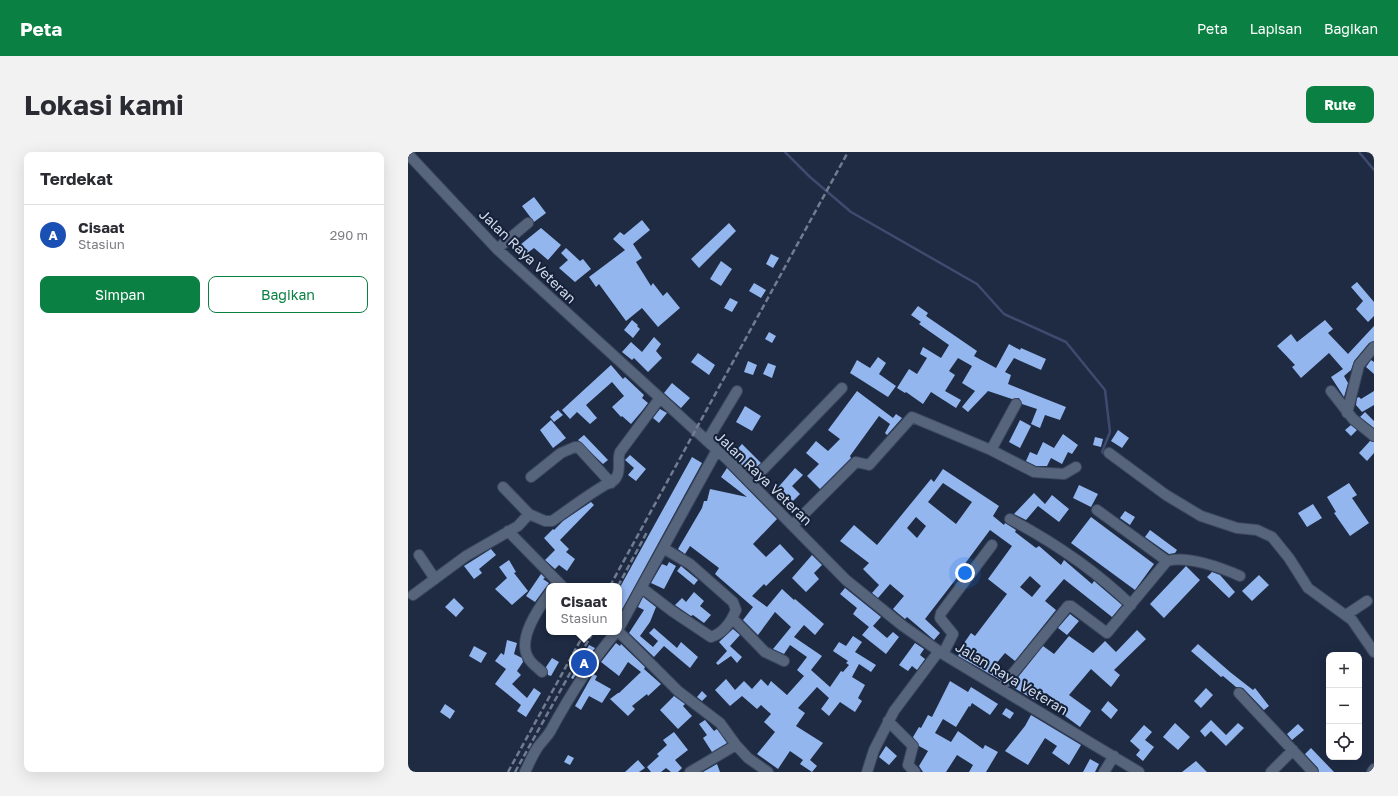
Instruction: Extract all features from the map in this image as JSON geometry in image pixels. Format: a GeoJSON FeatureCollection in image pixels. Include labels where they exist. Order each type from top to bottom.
{"type":"FeatureCollection","features":[{"type":"Feature","properties":{"kind":"street","name":"Jalan Raya Veteran"},"geometry":{"type":"LineString","coordinates":[[408,154],[497,249],[717,450],[846,580],[903,626],[941,653],[1139,772]]}},
{"type":"Feature","properties":{"kind":"street"},"geometry":{"type":"LineString","coordinates":[[497,249],[528,223]]}},
{"type":"Feature","properties":{"kind":"street"},"geometry":{"type":"LineString","coordinates":[[1347,413],[1359,365],[1374,348]]}},
{"type":"Feature","properties":{"kind":"street"},"geometry":{"type":"LineString","coordinates":[[750,483],[842,388]]}},
{"type":"Feature","properties":{"kind":"street"},"geometry":{"type":"LineString","coordinates":[[707,441],[737,391]]}},
{"type":"Feature","properties":{"kind":"street"},"geometry":{"type":"LineString","coordinates":[[1331,391],[1347,413],[1364,430],[1374,436]]}},
{"type":"Feature","properties":{"kind":"street"},"geometry":{"type":"LineString","coordinates":[[503,487],[529,514],[546,521],[552,521],[584,497],[611,483],[617,477],[619,472],[618,457],[620,452],[660,398]]}},
{"type":"Feature","properties":{"kind":"street"},"geometry":{"type":"LineString","coordinates":[[991,450],[1016,404]]}},
{"type":"Feature","properties":{"kind":"street"},"geometry":{"type":"LineString","coordinates":[[793,525],[856,462],[870,465],[912,417],[940,427],[991,450],[1034,472],[1064,474],[1076,466]]}},
{"type":"Feature","properties":{"kind":"street"},"geometry":{"type":"LineString","coordinates":[[531,477],[561,452],[578,447],[611,483]]}},
{"type":"Feature","properties":{"kind":"street"},"geometry":{"type":"LineString","coordinates":[[622,623],[717,450]]}},
{"type":"Feature","properties":{"kind":"street"},"geometry":{"type":"LineString","coordinates":[[1109,453],[1166,495],[1201,516],[1237,528],[1257,530],[1272,537],[1289,558],[1308,588],[1347,615],[1374,652]]}},
{"type":"Feature","properties":{"kind":"street"},"geometry":{"type":"LineString","coordinates":[[1097,510],[1167,560],[1175,559],[1211,565],[1240,576]]}},
{"type":"Feature","properties":{"kind":"street"},"geometry":{"type":"LineString","coordinates":[[413,595],[466,556],[518,526],[529,514]]}},
{"type":"Feature","properties":{"kind":"street"},"geometry":{"type":"LineString","coordinates":[[1010,519],[1043,537],[1091,569],[1131,605]]}},
{"type":"Feature","properties":{"kind":"street"},"geometry":{"type":"LineString","coordinates":[[508,531],[556,583]]}},
{"type":"Feature","properties":{"kind":"street"},"geometry":{"type":"LineString","coordinates":[[867,772],[874,750],[888,721],[900,701],[941,653],[953,634],[940,618],[941,613],[992,545]]}},
{"type":"Feature","properties":{"kind":"street"},"geometry":{"type":"LineString","coordinates":[[642,588],[672,611],[711,637],[720,633],[734,620],[736,610],[733,602],[690,564],[663,548]]}},
{"type":"Feature","properties":{"kind":"street"},"geometry":{"type":"LineString","coordinates":[[418,555],[435,579]]}},
{"type":"Feature","properties":{"kind":"street"},"geometry":{"type":"LineString","coordinates":[[1001,688],[1068,606],[1071,606],[1107,633],[1167,560]]}},
{"type":"Feature","properties":{"kind":"street"},"geometry":{"type":"LineString","coordinates":[[542,672],[529,659],[525,646],[531,621],[537,609],[546,598]]}},
{"type":"Feature","properties":{"kind":"street"},"geometry":{"type":"LineString","coordinates":[[1347,615],[1364,603]]}},
{"type":"Feature","properties":{"kind":"street"},"geometry":{"type":"LineString","coordinates":[[734,620],[766,652],[784,661]]}},
{"type":"Feature","properties":{"kind":"street"},"geometry":{"type":"LineString","coordinates":[[525,772],[572,691],[580,684],[594,661],[616,635]]}},
{"type":"Feature","properties":{"kind":"street"},"geometry":{"type":"LineString","coordinates":[[621,635],[678,691],[720,722],[736,745],[748,758],[768,772]]}},
{"type":"Feature","properties":{"kind":"street"},"geometry":{"type":"LineString","coordinates":[[1239,693],[1314,772]]}},
{"type":"Feature","properties":{"kind":"street"},"geometry":{"type":"LineString","coordinates":[[888,721],[913,746],[908,765],[915,772]]}},
{"type":"Feature","properties":{"kind":"street"},"geometry":{"type":"LineString","coordinates":[[690,772],[736,745]]}},
{"type":"Feature","properties":{"kind":"street"},"geometry":{"type":"LineString","coordinates":[[1271,772],[1293,750]]}},
{"type":"Feature","properties":{"kind":"street"},"geometry":{"type":"LineString","coordinates":[[1104,772],[1114,756]]}},
{"type":"Feature","properties":{"kind":"building"},"geometry":{"type":"Polygon","coordinates":[[[534,197],[546,213],[534,222],[522,206],[534,197]]]}},
{"type":"Feature","properties":{"kind":"building"},"geometry":{"type":"Polygon","coordinates":[[[642,220],[650,230],[633,244],[642,258],[636,262],[651,286],[653,283],[663,296],[667,292],[680,308],[658,327],[642,308],[626,321],[599,284],[596,287],[589,277],[625,250],[613,239],[620,232],[624,235],[642,220]]]}},
{"type":"Feature","properties":{"kind":"building"},"geometry":{"type":"Polygon","coordinates":[[[729,223],[736,231],[699,268],[691,259],[729,223]]]}},
{"type":"Feature","properties":{"kind":"building"},"geometry":{"type":"Polygon","coordinates":[[[541,228],[561,245],[548,260],[534,248],[526,254],[520,245],[541,228]]]}},
{"type":"Feature","properties":{"kind":"building"},"geometry":{"type":"Polygon","coordinates":[[[566,248],[580,261],[583,259],[591,269],[575,282],[559,268],[568,260],[561,253],[566,248]]]}},
{"type":"Feature","properties":{"kind":"building"},"geometry":{"type":"Polygon","coordinates":[[[771,254],[779,258],[773,268],[766,264],[771,254]]]}},
{"type":"Feature","properties":{"kind":"building"},"geometry":{"type":"Polygon","coordinates":[[[721,261],[732,269],[721,286],[710,279],[721,261]]]}},
{"type":"Feature","properties":{"kind":"building"},"geometry":{"type":"Polygon","coordinates":[[[1357,282],[1374,302],[1374,316],[1368,322],[1356,309],[1363,301],[1351,287],[1357,282]]]}},
{"type":"Feature","properties":{"kind":"building"},"geometry":{"type":"Polygon","coordinates":[[[754,283],[766,290],[761,298],[749,291],[754,283]]]}},
{"type":"Feature","properties":{"kind":"building"},"geometry":{"type":"Polygon","coordinates":[[[730,298],[738,302],[732,312],[724,308],[730,298]]]}},
{"type":"Feature","properties":{"kind":"building"},"geometry":{"type":"Polygon","coordinates":[[[918,306],[928,313],[926,316],[977,351],[974,356],[996,368],[1009,344],[1020,350],[1021,348],[1046,359],[1041,370],[1014,358],[1005,372],[1011,375],[1008,384],[1066,407],[1060,420],[1045,415],[1040,428],[1031,424],[1037,409],[1022,404],[1019,398],[1012,399],[988,391],[968,412],[962,407],[975,391],[962,383],[972,366],[958,358],[949,371],[955,375],[945,391],[961,400],[956,408],[931,392],[923,404],[906,392],[905,393],[897,388],[909,369],[917,374],[927,358],[920,354],[923,347],[941,358],[949,345],[919,324],[921,322],[911,315],[918,306]]]}},
{"type":"Feature","properties":{"kind":"building"},"geometry":{"type":"Polygon","coordinates":[[[632,320],[640,329],[633,338],[624,330],[632,320]]]}},
{"type":"Feature","properties":{"kind":"building"},"geometry":{"type":"Polygon","coordinates":[[[1325,320],[1333,329],[1328,333],[1348,354],[1374,326],[1374,341],[1369,343],[1354,361],[1351,370],[1344,376],[1348,383],[1344,397],[1331,377],[1343,369],[1329,353],[1301,378],[1292,367],[1295,365],[1277,346],[1291,334],[1297,342],[1325,320]]]}},
{"type":"Feature","properties":{"kind":"building"},"geometry":{"type":"Polygon","coordinates":[[[769,332],[776,336],[772,343],[765,339],[769,332]]]}},
{"type":"Feature","properties":{"kind":"building"},"geometry":{"type":"Polygon","coordinates":[[[654,337],[661,344],[656,351],[662,358],[648,372],[634,358],[632,360],[622,352],[631,342],[642,352],[654,337]]]}},
{"type":"Feature","properties":{"kind":"building"},"geometry":{"type":"Polygon","coordinates":[[[698,353],[715,365],[709,375],[691,362],[698,353]]]}},
{"type":"Feature","properties":{"kind":"building"},"geometry":{"type":"Polygon","coordinates":[[[878,357],[886,363],[879,374],[896,386],[888,397],[850,373],[857,360],[870,368],[878,357]]]}},
{"type":"Feature","properties":{"kind":"building"},"geometry":{"type":"Polygon","coordinates":[[[1371,360],[1374,362],[1374,374],[1366,367],[1371,360]]]}},
{"type":"Feature","properties":{"kind":"building"},"geometry":{"type":"Polygon","coordinates":[[[748,361],[757,365],[753,375],[744,372],[748,361]]]}},
{"type":"Feature","properties":{"kind":"building"},"geometry":{"type":"Polygon","coordinates":[[[768,363],[776,366],[772,378],[763,374],[768,363]]]}},
{"type":"Feature","properties":{"kind":"building"},"geometry":{"type":"Polygon","coordinates":[[[611,365],[623,379],[625,377],[644,395],[642,398],[648,403],[642,411],[631,424],[622,416],[621,417],[612,407],[624,396],[612,382],[586,405],[597,418],[590,424],[577,412],[570,419],[562,410],[611,365]]]}},
{"type":"Feature","properties":{"kind":"building"},"geometry":{"type":"Polygon","coordinates":[[[672,383],[690,398],[681,408],[664,393],[672,383]]]}},
{"type":"Feature","properties":{"kind":"building"},"geometry":{"type":"Polygon","coordinates":[[[857,391],[893,418],[896,414],[902,418],[887,435],[885,433],[890,424],[879,416],[850,456],[851,458],[820,489],[807,476],[819,464],[806,453],[816,441],[828,451],[840,439],[828,430],[857,391]]]}},
{"type":"Feature","properties":{"kind":"building"},"geometry":{"type":"Polygon","coordinates":[[[1374,391],[1374,405],[1362,412],[1356,405],[1357,398],[1359,397],[1361,399],[1374,391]]]}},
{"type":"Feature","properties":{"kind":"building"},"geometry":{"type":"Polygon","coordinates":[[[745,406],[761,416],[752,431],[736,422],[745,406]]]}},
{"type":"Feature","properties":{"kind":"building"},"geometry":{"type":"Polygon","coordinates":[[[660,409],[667,413],[659,423],[653,418],[660,409]]]}},
{"type":"Feature","properties":{"kind":"building"},"geometry":{"type":"Polygon","coordinates":[[[558,410],[563,415],[554,422],[550,417],[558,410]]]}},
{"type":"Feature","properties":{"kind":"building"},"geometry":{"type":"Polygon","coordinates":[[[1365,412],[1374,421],[1374,428],[1360,417],[1365,412]]]}},
{"type":"Feature","properties":{"kind":"building"},"geometry":{"type":"Polygon","coordinates":[[[551,420],[566,438],[553,448],[540,430],[551,420]]]}},
{"type":"Feature","properties":{"kind":"building"},"geometry":{"type":"Polygon","coordinates":[[[1020,420],[1031,426],[1020,448],[1009,442],[1020,420]]]}},
{"type":"Feature","properties":{"kind":"building"},"geometry":{"type":"Polygon","coordinates":[[[1351,425],[1357,430],[1351,436],[1345,430],[1351,425]]]}},
{"type":"Feature","properties":{"kind":"building"},"geometry":{"type":"Polygon","coordinates":[[[1118,430],[1129,438],[1122,448],[1111,441],[1118,430]]]}},
{"type":"Feature","properties":{"kind":"building"},"geometry":{"type":"Polygon","coordinates":[[[1063,434],[1078,445],[1072,454],[1068,452],[1062,464],[1051,458],[1047,466],[1036,466],[1026,461],[1030,452],[1037,455],[1043,442],[1054,448],[1063,434]]]}},
{"type":"Feature","properties":{"kind":"building"},"geometry":{"type":"Polygon","coordinates":[[[584,435],[608,460],[603,464],[578,440],[584,435]]]}},
{"type":"Feature","properties":{"kind":"building"},"geometry":{"type":"Polygon","coordinates":[[[1095,437],[1103,439],[1101,447],[1093,445],[1095,437]]]}},
{"type":"Feature","properties":{"kind":"building"},"geometry":{"type":"Polygon","coordinates":[[[1370,441],[1374,442],[1374,453],[1367,461],[1359,453],[1370,441]]]}},
{"type":"Feature","properties":{"kind":"building"},"geometry":{"type":"Polygon","coordinates":[[[742,444],[761,463],[750,473],[732,455],[742,444]]]}},
{"type":"Feature","properties":{"kind":"building"},"geometry":{"type":"Polygon","coordinates":[[[630,455],[646,469],[636,481],[628,475],[634,468],[625,460],[630,455]]]}},
{"type":"Feature","properties":{"kind":"building"},"geometry":{"type":"Polygon","coordinates":[[[692,457],[702,463],[622,610],[622,584],[692,457]]]}},
{"type":"Feature","properties":{"kind":"building"},"geometry":{"type":"Polygon","coordinates":[[[727,468],[777,519],[753,544],[766,557],[780,544],[794,559],[766,586],[764,584],[752,596],[767,607],[782,589],[824,624],[815,635],[804,625],[794,637],[822,656],[811,670],[830,687],[841,671],[843,672],[849,665],[846,663],[848,661],[833,651],[839,642],[846,646],[853,636],[862,642],[855,652],[876,665],[871,672],[859,664],[852,677],[865,685],[858,698],[862,701],[855,712],[840,702],[829,716],[821,709],[829,698],[817,687],[798,708],[805,713],[796,726],[823,743],[810,760],[817,766],[812,772],[800,764],[803,760],[790,751],[778,769],[757,754],[775,732],[764,722],[771,714],[761,705],[757,709],[742,696],[730,706],[715,690],[726,679],[735,690],[744,681],[752,689],[761,679],[768,686],[771,681],[787,695],[804,676],[797,670],[807,657],[790,645],[784,654],[773,649],[791,627],[775,612],[758,635],[743,620],[753,607],[715,574],[719,568],[690,546],[685,554],[678,549],[702,508],[704,501],[707,501],[710,489],[747,497],[721,477],[727,468]]]}},
{"type":"Feature","properties":{"kind":"building"},"geometry":{"type":"Polygon","coordinates":[[[795,468],[803,475],[792,486],[800,494],[788,506],[782,501],[784,499],[775,491],[795,468]]]}},
{"type":"Feature","properties":{"kind":"building"},"geometry":{"type":"Polygon","coordinates":[[[943,469],[999,506],[993,516],[1004,525],[1005,523],[1016,530],[1015,532],[1036,548],[1039,546],[1061,565],[1064,560],[1092,584],[1094,581],[1122,605],[1112,617],[1064,579],[1045,601],[1056,610],[1015,661],[1005,653],[994,666],[1005,673],[1000,680],[958,656],[971,633],[975,636],[1007,594],[988,579],[1012,546],[990,530],[964,565],[966,566],[925,619],[940,633],[934,640],[907,617],[905,619],[893,609],[904,596],[890,584],[878,598],[872,593],[879,585],[863,569],[869,563],[840,541],[854,525],[877,545],[931,479],[934,482],[943,469]],[[943,483],[928,502],[956,524],[972,502],[943,483]],[[916,517],[907,528],[917,538],[926,526],[916,517]],[[1030,576],[1020,587],[1032,597],[1041,586],[1030,576]]]}},
{"type":"Feature","properties":{"kind":"building"},"geometry":{"type":"Polygon","coordinates":[[[1349,483],[1357,495],[1352,498],[1369,523],[1350,536],[1334,513],[1336,512],[1327,497],[1349,483]]]}},
{"type":"Feature","properties":{"kind":"building"},"geometry":{"type":"Polygon","coordinates":[[[1079,485],[1098,494],[1091,507],[1073,498],[1079,485]]]}},
{"type":"Feature","properties":{"kind":"building"},"geometry":{"type":"Polygon","coordinates":[[[1034,493],[1045,504],[1052,495],[1069,509],[1059,522],[1038,506],[1026,520],[1014,514],[1034,493]]]}},
{"type":"Feature","properties":{"kind":"building"},"geometry":{"type":"Polygon","coordinates":[[[591,502],[594,505],[560,540],[569,549],[566,552],[575,559],[567,571],[559,565],[555,569],[545,560],[555,550],[544,538],[563,521],[591,502]]]}},
{"type":"Feature","properties":{"kind":"building"},"geometry":{"type":"Polygon","coordinates":[[[1313,504],[1322,518],[1307,527],[1298,513],[1313,504]]]}},
{"type":"Feature","properties":{"kind":"building"},"geometry":{"type":"Polygon","coordinates":[[[1125,511],[1135,517],[1130,525],[1120,518],[1125,511]]]}},
{"type":"Feature","properties":{"kind":"building"},"geometry":{"type":"Polygon","coordinates":[[[1091,517],[1154,564],[1135,590],[1071,543],[1091,517]]]}},
{"type":"Feature","properties":{"kind":"building"},"geometry":{"type":"Polygon","coordinates":[[[1150,530],[1177,550],[1175,553],[1169,554],[1145,537],[1150,530]]]}},
{"type":"Feature","properties":{"kind":"building"},"geometry":{"type":"Polygon","coordinates":[[[491,549],[496,555],[479,569],[482,573],[474,579],[464,566],[491,549]]]}},
{"type":"Feature","properties":{"kind":"building"},"geometry":{"type":"Polygon","coordinates":[[[812,555],[822,565],[814,573],[819,579],[806,592],[792,578],[812,555]]]}},
{"type":"Feature","properties":{"kind":"building"},"geometry":{"type":"Polygon","coordinates":[[[509,560],[516,572],[514,573],[528,591],[512,605],[495,589],[507,578],[499,567],[509,560]]]}},
{"type":"Feature","properties":{"kind":"building"},"geometry":{"type":"Polygon","coordinates":[[[669,562],[676,566],[664,589],[651,583],[662,564],[667,566],[669,562]]]}},
{"type":"Feature","properties":{"kind":"building"},"geometry":{"type":"Polygon","coordinates":[[[681,566],[698,580],[694,585],[677,571],[681,566]]]}},
{"type":"Feature","properties":{"kind":"building"},"geometry":{"type":"Polygon","coordinates":[[[1186,566],[1200,580],[1164,618],[1150,604],[1186,566]]]}},
{"type":"Feature","properties":{"kind":"building"},"geometry":{"type":"Polygon","coordinates":[[[1212,572],[1220,575],[1235,592],[1229,598],[1207,577],[1212,572]]]}},
{"type":"Feature","properties":{"kind":"building"},"geometry":{"type":"Polygon","coordinates":[[[541,574],[545,578],[543,579],[549,583],[546,583],[546,587],[535,602],[526,596],[541,574]]]}},
{"type":"Feature","properties":{"kind":"building"},"geometry":{"type":"Polygon","coordinates":[[[1259,575],[1269,585],[1252,601],[1242,591],[1259,575]]]}},
{"type":"Feature","properties":{"kind":"building"},"geometry":{"type":"Polygon","coordinates":[[[845,588],[881,617],[873,626],[887,638],[893,632],[899,637],[886,654],[862,635],[869,627],[853,614],[857,608],[840,594],[845,588]]]}},
{"type":"Feature","properties":{"kind":"building"},"geometry":{"type":"Polygon","coordinates":[[[694,592],[704,601],[700,606],[711,615],[704,623],[675,605],[682,598],[686,602],[694,592]]]}},
{"type":"Feature","properties":{"kind":"building"},"geometry":{"type":"Polygon","coordinates":[[[643,597],[656,607],[650,622],[640,636],[653,647],[658,641],[649,633],[654,628],[677,648],[681,642],[698,657],[690,668],[664,646],[654,657],[629,633],[644,610],[638,607],[643,597]]]}},
{"type":"Feature","properties":{"kind":"building"},"geometry":{"type":"Polygon","coordinates":[[[454,598],[464,608],[456,617],[445,607],[454,598]]]}},
{"type":"Feature","properties":{"kind":"building"},"geometry":{"type":"Polygon","coordinates":[[[1070,614],[1079,621],[1067,635],[1058,628],[1070,614]]]}},
{"type":"Feature","properties":{"kind":"building"},"geometry":{"type":"Polygon","coordinates":[[[733,629],[740,635],[730,646],[742,657],[737,663],[731,656],[718,665],[716,663],[727,651],[719,642],[733,629]]]}},
{"type":"Feature","properties":{"kind":"building"},"geometry":{"type":"Polygon","coordinates":[[[1137,630],[1146,639],[1114,670],[1120,675],[1111,687],[1091,669],[1069,695],[1091,711],[1080,727],[1061,713],[1065,708],[1046,693],[1038,702],[1011,686],[1043,646],[1054,654],[1069,636],[1093,653],[1105,641],[1116,652],[1137,630]]]}},
{"type":"Feature","properties":{"kind":"building"},"geometry":{"type":"Polygon","coordinates":[[[507,640],[517,643],[514,654],[522,658],[523,662],[517,671],[521,675],[512,684],[527,698],[534,688],[541,693],[526,717],[517,711],[521,705],[495,684],[506,669],[495,661],[501,653],[504,655],[507,640]]]}},
{"type":"Feature","properties":{"kind":"building"},"geometry":{"type":"Polygon","coordinates":[[[616,643],[620,646],[621,644],[645,667],[644,669],[661,684],[648,696],[647,694],[632,706],[635,709],[628,716],[610,699],[619,693],[641,672],[628,662],[619,676],[601,662],[616,643]]]}},
{"type":"Feature","properties":{"kind":"building"},"geometry":{"type":"Polygon","coordinates":[[[915,643],[924,649],[920,655],[925,659],[917,670],[912,666],[908,671],[899,665],[915,643]]]}},
{"type":"Feature","properties":{"kind":"building"},"geometry":{"type":"Polygon","coordinates":[[[1198,644],[1253,690],[1255,688],[1269,706],[1264,710],[1243,688],[1236,687],[1223,676],[1221,677],[1191,651],[1198,644]]]}},
{"type":"Feature","properties":{"kind":"building"},"geometry":{"type":"Polygon","coordinates":[[[589,645],[595,648],[573,679],[571,678],[589,645]]]}},
{"type":"Feature","properties":{"kind":"building"},"geometry":{"type":"Polygon","coordinates":[[[474,646],[487,653],[481,663],[469,656],[474,646]]]}},
{"type":"Feature","properties":{"kind":"building"},"geometry":{"type":"Polygon","coordinates":[[[552,658],[559,662],[551,676],[548,675],[546,667],[552,658]]]}},
{"type":"Feature","properties":{"kind":"building"},"geometry":{"type":"Polygon","coordinates":[[[593,674],[597,676],[595,680],[611,689],[602,703],[589,696],[581,710],[575,706],[593,674]]]}},
{"type":"Feature","properties":{"kind":"building"},"geometry":{"type":"Polygon","coordinates":[[[950,681],[968,692],[971,687],[998,704],[990,715],[972,703],[956,727],[943,719],[935,733],[951,742],[958,731],[983,749],[985,745],[998,752],[986,772],[969,772],[973,765],[957,755],[946,772],[923,772],[919,766],[928,751],[919,746],[913,737],[919,727],[921,728],[928,715],[932,717],[950,681]]]}},
{"type":"Feature","properties":{"kind":"building"},"geometry":{"type":"Polygon","coordinates":[[[1206,688],[1213,695],[1201,708],[1194,701],[1206,688]]]}},
{"type":"Feature","properties":{"kind":"building"},"geometry":{"type":"Polygon","coordinates":[[[702,691],[707,696],[702,701],[697,697],[702,691]]]}},
{"type":"Feature","properties":{"kind":"building"},"geometry":{"type":"Polygon","coordinates":[[[674,696],[685,704],[683,706],[692,716],[678,729],[660,710],[674,696]]]}},
{"type":"Feature","properties":{"kind":"building"},"geometry":{"type":"Polygon","coordinates":[[[1108,701],[1118,710],[1111,719],[1101,710],[1108,701]]]}},
{"type":"Feature","properties":{"kind":"building"},"geometry":{"type":"Polygon","coordinates":[[[445,704],[455,711],[450,719],[440,712],[445,704]]]}},
{"type":"Feature","properties":{"kind":"building"},"geometry":{"type":"Polygon","coordinates":[[[1006,708],[1014,713],[1010,719],[1002,714],[1006,708]]]}},
{"type":"Feature","properties":{"kind":"building"},"geometry":{"type":"Polygon","coordinates":[[[1031,715],[1081,745],[1069,765],[1052,753],[1057,746],[1045,738],[1028,765],[1005,751],[1025,726],[1031,715]]]}},
{"type":"Feature","properties":{"kind":"building"},"geometry":{"type":"Polygon","coordinates":[[[705,720],[714,731],[717,729],[727,743],[712,752],[703,738],[707,735],[699,724],[705,720]]]}},
{"type":"Feature","properties":{"kind":"building"},"geometry":{"type":"Polygon","coordinates":[[[1211,720],[1226,735],[1238,723],[1244,728],[1226,746],[1211,731],[1205,737],[1200,731],[1211,720]]]}},
{"type":"Feature","properties":{"kind":"building"},"geometry":{"type":"Polygon","coordinates":[[[1175,723],[1190,737],[1178,750],[1163,737],[1175,723]]]}},
{"type":"Feature","properties":{"kind":"building"},"geometry":{"type":"Polygon","coordinates":[[[1298,724],[1304,730],[1292,740],[1287,734],[1298,724]]]}},
{"type":"Feature","properties":{"kind":"building"},"geometry":{"type":"Polygon","coordinates":[[[1144,725],[1152,732],[1145,740],[1154,747],[1143,761],[1136,755],[1140,750],[1130,741],[1144,725]]]}},
{"type":"Feature","properties":{"kind":"building"},"geometry":{"type":"Polygon","coordinates":[[[674,732],[688,750],[675,760],[682,768],[678,772],[671,772],[666,768],[661,772],[651,772],[647,767],[659,756],[657,754],[667,745],[663,740],[674,732]]]}},
{"type":"Feature","properties":{"kind":"building"},"geometry":{"type":"Polygon","coordinates":[[[886,746],[897,756],[889,765],[879,757],[886,746]]]}},
{"type":"Feature","properties":{"kind":"building"},"geometry":{"type":"Polygon","coordinates":[[[1311,748],[1334,772],[1319,772],[1318,768],[1305,754],[1311,748]]]}},
{"type":"Feature","properties":{"kind":"building"},"geometry":{"type":"Polygon","coordinates":[[[568,755],[574,758],[570,765],[564,762],[568,755]]]}},
{"type":"Feature","properties":{"kind":"building"},"geometry":{"type":"Polygon","coordinates":[[[1090,759],[1099,764],[1095,772],[1083,772],[1090,759]]]}},
{"type":"Feature","properties":{"kind":"building"},"geometry":{"type":"Polygon","coordinates":[[[638,760],[645,768],[639,772],[625,772],[638,760]]]}},
{"type":"Feature","properties":{"kind":"building"},"geometry":{"type":"Polygon","coordinates":[[[1196,761],[1207,772],[1182,772],[1196,761]]]}},
{"type":"Feature","properties":{"kind":"building"},"geometry":{"type":"Polygon","coordinates":[[[717,764],[720,772],[703,772],[717,764]]]}},
{"type":"Feature","properties":{"kind":"waterway"},"geometry":{"type":"LineString","coordinates":[[785,152],[810,177],[851,212],[977,284],[1004,314],[1066,342],[1105,390],[1110,432],[1102,452],[1107,456]]}},
{"type":"Feature","properties":{"kind":"waterway"},"geometry":{"type":"LineString","coordinates":[[1359,152],[1374,170]]}},
{"type":"Feature","properties":{"kind":"waterway"},"geometry":{"type":"LineString","coordinates":[[1320,602],[1329,609]]}},
{"type":"Feature","properties":{"kind":"railway"},"geometry":{"type":"LineString","coordinates":[[612,583],[848,152]]}},
{"type":"Feature","properties":{"kind":"railway"},"geometry":{"type":"LineString","coordinates":[[620,583],[647,532]]}},
{"type":"Feature","properties":{"kind":"railway"},"geometry":{"type":"LineString","coordinates":[[508,772],[583,635]]}},
{"type":"Feature","properties":{"kind":"railway"},"geometry":{"type":"LineString","coordinates":[[515,772],[591,635]]}},
{"type":"Feature","properties":{"kind":"place","name":"Cisaat"},"geometry":{"type":"Point","coordinates":[584,663]}}]}
